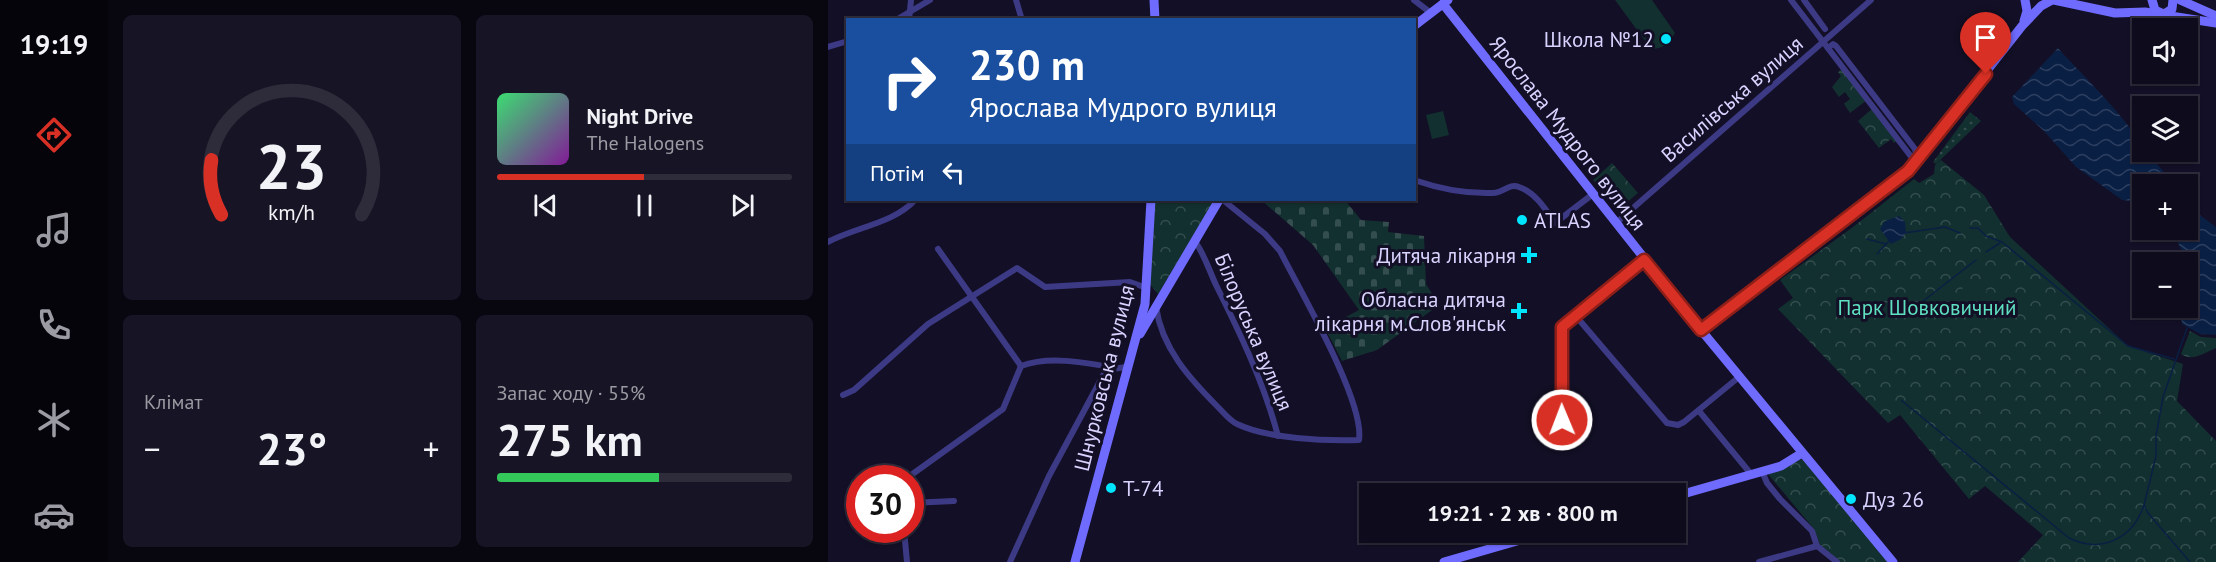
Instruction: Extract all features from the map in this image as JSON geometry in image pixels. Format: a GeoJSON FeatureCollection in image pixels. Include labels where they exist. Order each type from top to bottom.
{"type":"FeatureCollection","features":[{"type":"Feature","properties":{"kind":"street"},"geometry":{"type":"LineString","coordinates":[[910,18],[911,0]]}},
{"type":"Feature","properties":{"kind":"street"},"geometry":{"type":"LineString","coordinates":[[899,18],[930,0]]}},
{"type":"Feature","properties":{"kind":"street"},"geometry":{"type":"LineString","coordinates":[[1154,0],[1155,18]]}},
{"type":"Feature","properties":{"kind":"street"},"geometry":{"type":"LineString","coordinates":[[1414,0],[1431,13]]}},
{"type":"Feature","properties":{"kind":"street"},"geometry":{"type":"LineString","coordinates":[[1791,0],[1912,158]]}},
{"type":"Feature","properties":{"kind":"street"},"geometry":{"type":"LineString","coordinates":[[1804,0],[1825,29]]}},
{"type":"Feature","properties":{"kind":"street","name":"Василівська вулиця"},"geometry":{"type":"LineString","coordinates":[[1616,223],[1871,0]]}},
{"type":"Feature","properties":{"kind":"street"},"geometry":{"type":"LineString","coordinates":[[2022,26],[2027,11],[2025,0]]}},
{"type":"Feature","properties":{"kind":"street"},"geometry":{"type":"LineString","coordinates":[[1912,158],[2022,26],[2041,6],[2053,0],[2115,13],[2134,11],[2216,23]]}},
{"type":"Feature","properties":{"kind":"street"},"geometry":{"type":"LineString","coordinates":[[2115,13],[2151,0],[2154,9],[2161,14]]}},
{"type":"Feature","properties":{"kind":"street"},"geometry":{"type":"LineString","coordinates":[[1014,1],[1021,18]]}},
{"type":"Feature","properties":{"kind":"street"},"geometry":{"type":"LineString","coordinates":[[2161,14],[2170,11],[2178,1],[2216,16]]}},
{"type":"Feature","properties":{"kind":"street"},"geometry":{"type":"LineString","coordinates":[[1416,24],[1445,2]]}},
{"type":"Feature","properties":{"kind":"street","name":"Ярослава Мудрого вулиця"},"geometry":{"type":"LineString","coordinates":[[1445,2],[1644,260],[1893,562]]}},
{"type":"Feature","properties":{"kind":"street"},"geometry":{"type":"LineString","coordinates":[[828,47],[846,42]]}},
{"type":"Feature","properties":{"kind":"street"},"geometry":{"type":"LineString","coordinates":[[1701,330],[1848,219],[1916,154],[1915,148],[1835,44],[1828,48]]}},
{"type":"Feature","properties":{"kind":"street"},"geometry":{"type":"LineString","coordinates":[[1842,67],[1848,62]]}},
{"type":"Feature","properties":{"kind":"street"},"geometry":{"type":"LineString","coordinates":[[1861,92],[1867,87]]}},
{"type":"Feature","properties":{"kind":"street"},"geometry":{"type":"LineString","coordinates":[[1881,118],[1887,113]]}},
{"type":"Feature","properties":{"kind":"street"},"geometry":{"type":"LineString","coordinates":[[1416,181],[1454,192],[1496,194],[1514,186],[1519,187],[1536,199],[1555,223],[1593,194]]}},
{"type":"Feature","properties":{"kind":"street"},"geometry":{"type":"LineString","coordinates":[[828,242],[887,218],[908,207],[914,201]]}},
{"type":"Feature","properties":{"kind":"street","name":"Шнурковська вулиця"},"geometry":{"type":"LineString","coordinates":[[1076,562],[1126,367],[1145,304],[1151,201]]}},
{"type":"Feature","properties":{"kind":"street"},"geometry":{"type":"LineString","coordinates":[[1133,346],[1220,201]]}},
{"type":"Feature","properties":{"kind":"street"},"geometry":{"type":"LineString","coordinates":[[1155,307],[1166,343],[1195,384],[1236,424],[1278,436],[1359,440],[1360,430],[1348,388],[1280,251],[1265,234],[1222,201]]}},
{"type":"Feature","properties":{"kind":"street","name":"Білоруська вулиця"},"geometry":{"type":"LineString","coordinates":[[1196,243],[1206,258],[1237,327],[1272,412],[1278,436]]}},
{"type":"Feature","properties":{"kind":"street"},"geometry":{"type":"LineString","coordinates":[[938,249],[1021,366]]}},
{"type":"Feature","properties":{"kind":"street"},"geometry":{"type":"LineString","coordinates":[[1562,420],[1562,327],[1644,260]]}},
{"type":"Feature","properties":{"kind":"street"},"geometry":{"type":"LineString","coordinates":[[843,395],[854,390],[928,324],[1019,268],[1045,287],[1122,282],[1144,287],[1146,285]]}},
{"type":"Feature","properties":{"kind":"street"},"geometry":{"type":"LineString","coordinates":[[1575,315],[1667,423],[1678,424],[1699,411],[1739,377]]}},
{"type":"Feature","properties":{"kind":"street"},"geometry":{"type":"LineString","coordinates":[[924,466],[1003,409],[1021,366],[1031,362],[1082,362],[1110,368],[1126,367]]}},
{"type":"Feature","properties":{"kind":"street"},"geometry":{"type":"LineString","coordinates":[[1010,562],[1078,417],[1106,370],[1110,368]]}},
{"type":"Feature","properties":{"kind":"street"},"geometry":{"type":"LineString","coordinates":[[1699,411],[1751,474]]}},
{"type":"Feature","properties":{"kind":"street"},"geometry":{"type":"LineString","coordinates":[[1686,493],[1781,466],[1802,453]]}},
{"type":"Feature","properties":{"kind":"street"},"geometry":{"type":"LineString","coordinates":[[1762,471],[1767,483],[1780,499],[1812,531],[1817,546],[1838,562]]}},
{"type":"Feature","properties":{"kind":"street"},"geometry":{"type":"LineString","coordinates":[[924,502],[954,501]]}},
{"type":"Feature","properties":{"kind":"street"},"geometry":{"type":"LineString","coordinates":[[905,543],[907,562]]}},
{"type":"Feature","properties":{"kind":"street"},"geometry":{"type":"LineString","coordinates":[[1444,562],[1510,543]]}},
{"type":"Feature","properties":{"kind":"street"},"geometry":{"type":"LineString","coordinates":[[1759,562],[1817,546]]}},
{"type":"Feature","properties":{"kind":"green space"},"geometry":{"type":"Polygon","coordinates":[[[1615,0],[1652,0],[1675,33],[1665,45],[1651,49],[1615,0]]]}},
{"type":"Feature","properties":{"kind":"green space"},"geometry":{"type":"Polygon","coordinates":[[[1843,68],[1867,100],[1850,113],[1844,104],[1850,99],[1845,92],[1839,97],[1832,87],[1841,76],[1838,72],[1843,68]]]}},
{"type":"Feature","properties":{"kind":"green space"},"geometry":{"type":"Polygon","coordinates":[[[1873,108],[1898,140],[1894,143],[1891,139],[1879,148],[1858,121],[1873,108]]]}},
{"type":"Feature","properties":{"kind":"green space"},"geometry":{"type":"Polygon","coordinates":[[[1443,111],[1449,135],[1432,139],[1426,115],[1443,111]]]}},
{"type":"Feature","properties":{"kind":"green space"},"geometry":{"type":"Polygon","coordinates":[[[1970,112],[1981,121],[1936,164],[1933,162],[1970,112]]]}},
{"type":"Feature","properties":{"kind":"green space","name":"Парк Шовковичний"},"geometry":{"type":"Polygon","coordinates":[[[1941,160],[1984,195],[2010,237],[2128,346],[2183,364],[2177,401],[2216,441],[2216,562],[2018,562],[2043,535],[1985,486],[1969,499],[1900,415],[1888,423],[1778,309],[1793,298],[1780,280],[1914,179],[1919,183],[1934,174],[1935,165],[1941,160]]]}},
{"type":"Feature","properties":{"kind":"green space"},"geometry":{"type":"Polygon","coordinates":[[[1612,163],[1638,193],[1618,210],[1593,180],[1612,163]]]}},
{"type":"Feature","properties":{"kind":"green space"},"geometry":{"type":"Polygon","coordinates":[[[1155,201],[1214,201],[1158,294],[1149,283],[1155,201]]]}},
{"type":"Feature","properties":{"kind":"green space"},"geometry":{"type":"Polygon","coordinates":[[[1262,201],[1346,201],[1361,220],[1389,222],[1388,232],[1424,236],[1426,284],[1439,305],[1377,350],[1342,361],[1325,328],[1359,310],[1313,245],[1262,201]]]}},
{"type":"Feature","properties":{"kind":"green space"},"geometry":{"type":"Polygon","coordinates":[[[1843,269],[1850,283],[1829,294],[1822,280],[1843,269]]]}},
{"type":"Feature","properties":{"kind":"green space"},"geometry":{"type":"Polygon","coordinates":[[[1976,277],[1987,291],[1960,315],[1948,301],[1976,277]]]}},
{"type":"Feature","properties":{"kind":"green space"},"geometry":{"type":"Polygon","coordinates":[[[2190,331],[2201,337],[2216,338],[2216,348],[2194,357],[2181,354],[2190,331]]]}},
{"type":"Feature","properties":{"kind":"green space"},"geometry":{"type":"Polygon","coordinates":[[[1802,459],[1889,562],[1841,562],[1820,545],[1814,529],[1767,473],[1802,459]]]}},
{"type":"Feature","properties":{"kind":"water"},"geometry":{"type":"Polygon","coordinates":[[[2058,48],[2106,99],[2132,132],[2132,162],[2155,162],[2166,174],[2132,174],[2132,201],[2122,200],[2076,167],[2044,131],[2014,104],[2012,97],[2058,48]]]}},
{"type":"Feature","properties":{"kind":"water"},"geometry":{"type":"Polygon","coordinates":[[[2198,214],[2216,227],[2216,335],[2200,334],[2182,324],[2181,318],[2198,318],[2198,252],[2182,252],[2177,240],[2198,240],[2198,214]]]}},
{"type":"Feature","properties":{"kind":"water"},"geometry":{"type":"Polygon","coordinates":[[[1899,216],[1905,222],[1906,233],[1901,239],[1891,244],[1880,229],[1885,221],[1899,216]]]}},
{"type":"Feature","properties":{"kind":"waterway"},"geometry":{"type":"LineString","coordinates":[[1904,233],[1945,227],[1960,233]]}},
{"type":"Feature","properties":{"kind":"waterway"},"geometry":{"type":"LineString","coordinates":[[1970,228],[1978,228],[1986,236],[2002,242],[2128,346],[2174,359]]}},
{"type":"Feature","properties":{"kind":"waterway"},"geometry":{"type":"LineString","coordinates":[[1867,239],[1886,244]]}},
{"type":"Feature","properties":{"kind":"waterway"},"geometry":{"type":"LineString","coordinates":[[1877,254],[1889,241]]}},
{"type":"Feature","properties":{"kind":"waterway"},"geometry":{"type":"LineString","coordinates":[[1986,252],[2000,243]]}},
{"type":"Feature","properties":{"kind":"waterway"},"geometry":{"type":"LineString","coordinates":[[1918,305],[1976,260]]}},
{"type":"Feature","properties":{"kind":"waterway"},"geometry":{"type":"LineString","coordinates":[[1909,311],[1913,308]]}},
{"type":"Feature","properties":{"kind":"waterway"},"geometry":{"type":"LineString","coordinates":[[2187,328],[2163,397],[2156,436],[2156,456],[2144,505],[2148,513],[2190,562]]}},
{"type":"Feature","properties":{"kind":"waterway"},"geometry":{"type":"LineString","coordinates":[[1901,400],[2069,538],[2081,543],[2093,544],[2115,540],[2132,526],[2144,505]]}},
{"type":"Feature","properties":{"kind":"place","name":"Школа №12"},"geometry":{"type":"Point","coordinates":[1666,39]}},
{"type":"Feature","properties":{"kind":"place","name":"ATLAS"},"geometry":{"type":"Point","coordinates":[1522,220]}},
{"type":"Feature","properties":{"kind":"place","name":"Дитяча лікарня"},"geometry":{"type":"Point","coordinates":[1529,255]}},
{"type":"Feature","properties":{"kind":"place","name":"Обласна дитяча лікарня м.Слов'янськ"},"geometry":{"type":"Point","coordinates":[1519,311]}},
{"type":"Feature","properties":{"kind":"place","name":"Т-74"},"geometry":{"type":"Point","coordinates":[1111,488]}},
{"type":"Feature","properties":{"kind":"place","name":"Дуз 26"},"geometry":{"type":"Point","coordinates":[1851,499]}},
{"type":"Feature","properties":{"kind":"route"},"geometry":{"type":"LineString","coordinates":[[1562,420],[1562,327],[1575,315],[1644,260],[1701,330],[1908,171],[1986,74]]}}]}
